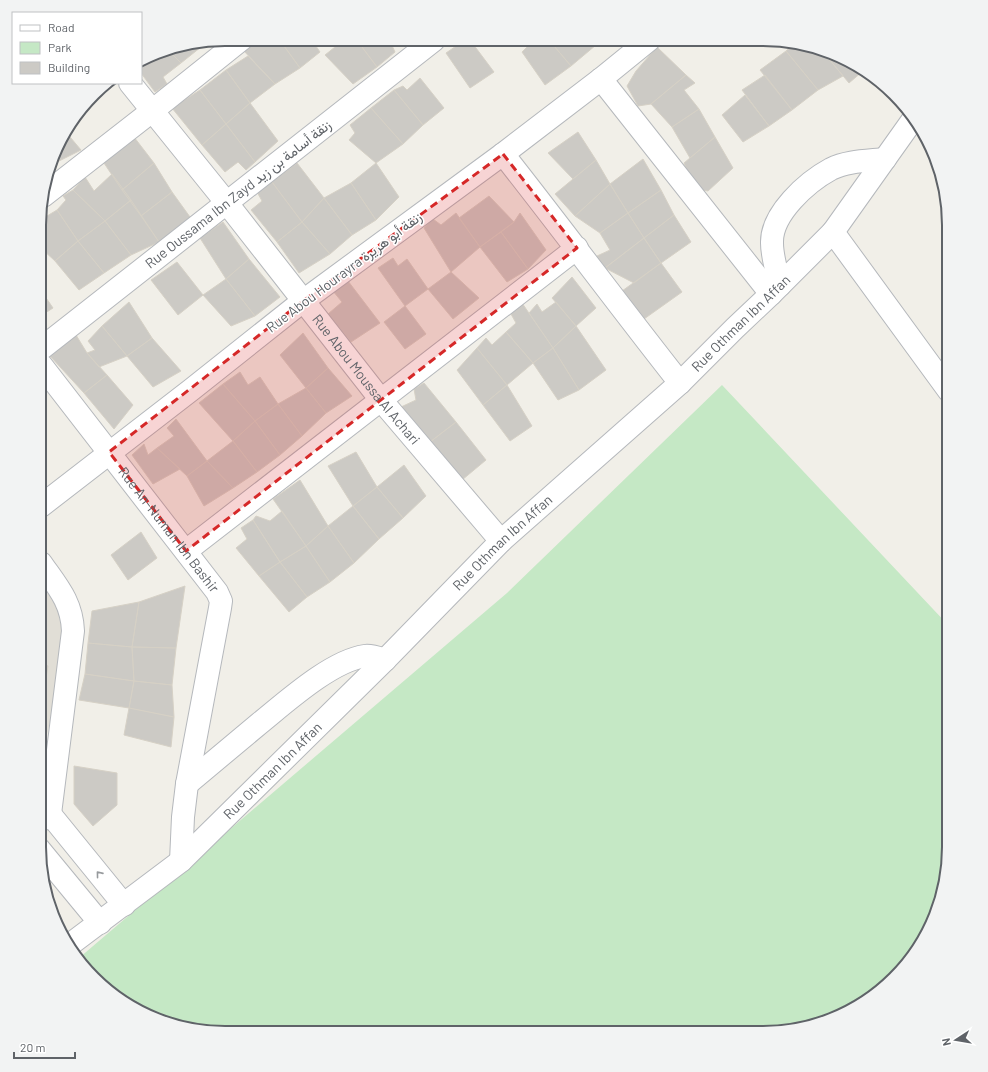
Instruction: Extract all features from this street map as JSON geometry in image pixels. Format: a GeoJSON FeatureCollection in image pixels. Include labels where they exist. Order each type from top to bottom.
{"type":"FeatureCollection","features":[{"type":"Feature","properties":{"kind":"street"},"geometry":{"type":"LineString","coordinates":[[49,191],[233,46]]}},
{"type":"Feature","properties":{"kind":"street","name":"Rue Oussama Ibn Zayd زنقة أسامة بن زيد"},"geometry":{"type":"LineString","coordinates":[[46,345],[426,46]]}},
{"type":"Feature","properties":{"kind":"street","name":"Rue Abou Hourayra زنقة أبو هريرة"},"geometry":{"type":"LineString","coordinates":[[46,502],[303,301],[503,154],[642,46]]}},
{"type":"Feature","properties":{"kind":"street"},"geometry":{"type":"LineString","coordinates":[[601,79],[776,290]]}},
{"type":"Feature","properties":{"kind":"street","name":"Rue Abou Moussa Al Achari"},"geometry":{"type":"LineString","coordinates":[[131,84],[226,202],[381,400],[501,541]]}},
{"type":"Feature","properties":{"kind":"street","name":"Rue Othman Ibn Affan"},"geometry":{"type":"LineString","coordinates":[[74,942],[181,861],[385,660],[501,541],[680,382],[776,290],[833,232],[910,123]]}},
{"type":"Feature","properties":{"kind":"street"},"geometry":{"type":"LineString","coordinates":[[503,154],[680,382]]}},
{"type":"Feature","properties":{"kind":"street"},"geometry":{"type":"LineString","coordinates":[[776,290],[772,242],[774,226],[785,208],[815,180],[831,169],[850,162],[885,159]]}},
{"type":"Feature","properties":{"kind":"street"},"geometry":{"type":"LineString","coordinates":[[833,232],[942,381]]}},
{"type":"Feature","properties":{"kind":"street"},"geometry":{"type":"LineString","coordinates":[[186,551],[577,248]]}},
{"type":"Feature","properties":{"kind":"street","name":"Rue An-Numan Ibn Bashir"},"geometry":{"type":"LineString","coordinates":[[46,371],[186,551],[217,592],[221,601],[187,784],[183,817],[181,861]]}},
{"type":"Feature","properties":{"kind":"street"},"geometry":{"type":"LineString","coordinates":[[46,571],[69,606],[73,631],[46,811]]}},
{"type":"Feature","properties":{"kind":"street"},"geometry":{"type":"LineString","coordinates":[[187,784],[298,693],[325,674],[349,661],[364,656],[385,660]]}},
{"type":"Feature","properties":{"kind":"street"},"geometry":{"type":"LineString","coordinates":[[46,819],[124,904]]}},
{"type":"Feature","properties":{"kind":"street"},"geometry":{"type":"LineString","coordinates":[[46,857],[100,923]]}},
{"type":"Feature","properties":{"kind":"highlighted area"},"geometry":{"type":"Polygon","coordinates":[[[503,154],[577,248],[186,551],[109,452],[303,301],[503,154]]]}},
{"type":"Feature","properties":{"kind":"shaded area"},"geometry":{"type":"Polygon","coordinates":[[[46,582],[73,624],[46,739],[46,582]]]}},
{"type":"Feature","properties":{"kind":"green space"},"geometry":{"type":"Polygon","coordinates":[[[722,385],[942,619],[942,859],[939,882],[924,926],[905,956],[890,974],[872,989],[842,1008],[798,1023],[775,1026],[213,1026],[190,1023],[146,1008],[116,989],[98,974],[82,955],[507,593],[722,385]]]}},
{"type":"Feature","properties":{"kind":"building"},"geometry":{"type":"Polygon","coordinates":[[[250,46],[284,46],[300,68],[275,84],[243,50],[250,46]]]}},
{"type":"Feature","properties":{"kind":"building"},"geometry":{"type":"Polygon","coordinates":[[[284,46],[316,46],[320,52],[300,68],[284,46]]]}},
{"type":"Feature","properties":{"kind":"building"},"geometry":{"type":"Polygon","coordinates":[[[336,46],[361,46],[377,67],[353,84],[325,55],[336,46]]]}},
{"type":"Feature","properties":{"kind":"building"},"geometry":{"type":"Polygon","coordinates":[[[361,46],[392,46],[395,52],[377,67],[361,46]]]}},
{"type":"Feature","properties":{"kind":"building"},"geometry":{"type":"Polygon","coordinates":[[[456,46],[474,46],[494,72],[470,88],[446,53],[456,46]]]}},
{"type":"Feature","properties":{"kind":"building"},"geometry":{"type":"Polygon","coordinates":[[[528,46],[554,46],[571,66],[545,85],[522,52],[528,46]]]}},
{"type":"Feature","properties":{"kind":"building"},"geometry":{"type":"Polygon","coordinates":[[[554,46],[595,46],[571,66],[554,46]]]}},
{"type":"Feature","properties":{"kind":"building"},"geometry":{"type":"Polygon","coordinates":[[[657,47],[686,75],[651,104],[638,106],[627,86],[636,71],[657,47]]]}},
{"type":"Feature","properties":{"kind":"building"},"geometry":{"type":"Polygon","coordinates":[[[199,48],[181,63],[172,54],[190,49],[199,48]]]}},
{"type":"Feature","properties":{"kind":"building"},"geometry":{"type":"Polygon","coordinates":[[[789,48],[798,49],[829,59],[843,76],[818,90],[786,51],[789,48]]]}},
{"type":"Feature","properties":{"kind":"building"},"geometry":{"type":"Polygon","coordinates":[[[786,51],[818,90],[792,110],[760,70],[786,51]]]}},
{"type":"Feature","properties":{"kind":"building"},"geometry":{"type":"Polygon","coordinates":[[[172,54],[181,63],[163,77],[167,84],[155,92],[142,74],[142,66],[172,54]]]}},
{"type":"Feature","properties":{"kind":"building"},"geometry":{"type":"Polygon","coordinates":[[[248,56],[275,84],[250,103],[226,70],[248,56]]]}},
{"type":"Feature","properties":{"kind":"building"},"geometry":{"type":"Polygon","coordinates":[[[829,59],[842,64],[859,74],[849,83],[829,59]]]}},
{"type":"Feature","properties":{"kind":"building"},"geometry":{"type":"Polygon","coordinates":[[[226,70],[250,103],[226,124],[200,90],[226,70]]]}},
{"type":"Feature","properties":{"kind":"building"},"geometry":{"type":"Polygon","coordinates":[[[686,75],[695,83],[684,90],[699,109],[672,127],[651,104],[686,75]]]}},
{"type":"Feature","properties":{"kind":"building"},"geometry":{"type":"Polygon","coordinates":[[[765,75],[792,110],[769,126],[742,90],[765,75]]]}},
{"type":"Feature","properties":{"kind":"building"},"geometry":{"type":"Polygon","coordinates":[[[420,78],[444,108],[423,125],[394,90],[403,86],[407,90],[420,78]]]}},
{"type":"Feature","properties":{"kind":"building"},"geometry":{"type":"Polygon","coordinates":[[[200,90],[226,124],[202,145],[172,108],[200,90]]]}},
{"type":"Feature","properties":{"kind":"building"},"geometry":{"type":"Polygon","coordinates":[[[394,90],[423,125],[403,144],[371,108],[394,90]]]}},
{"type":"Feature","properties":{"kind":"building"},"geometry":{"type":"Polygon","coordinates":[[[745,95],[769,126],[743,142],[722,115],[745,95]]]}},
{"type":"Feature","properties":{"kind":"building"},"geometry":{"type":"Polygon","coordinates":[[[250,103],[278,141],[255,162],[226,124],[250,103]]]}},
{"type":"Feature","properties":{"kind":"building"},"geometry":{"type":"Polygon","coordinates":[[[371,108],[403,144],[376,163],[349,140],[355,133],[350,125],[371,108]]]}},
{"type":"Feature","properties":{"kind":"building"},"geometry":{"type":"Polygon","coordinates":[[[699,109],[715,137],[690,158],[672,127],[699,109]]]}},
{"type":"Feature","properties":{"kind":"building"},"geometry":{"type":"Polygon","coordinates":[[[226,124],[255,162],[246,170],[238,162],[225,172],[202,145],[226,124]]]}},
{"type":"Feature","properties":{"kind":"building"},"geometry":{"type":"Polygon","coordinates":[[[578,132],[596,160],[573,179],[548,153],[578,132]]]}},
{"type":"Feature","properties":{"kind":"building"},"geometry":{"type":"Polygon","coordinates":[[[70,137],[81,150],[58,161],[64,146],[70,137]]]}},
{"type":"Feature","properties":{"kind":"building"},"geometry":{"type":"Polygon","coordinates":[[[134,137],[154,163],[122,190],[102,160],[134,137]]]}},
{"type":"Feature","properties":{"kind":"building"},"geometry":{"type":"Polygon","coordinates":[[[715,137],[733,168],[708,191],[695,189],[684,163],[715,137]]]}},
{"type":"Feature","properties":{"kind":"building"},"geometry":{"type":"Polygon","coordinates":[[[643,159],[661,190],[628,213],[610,184],[643,159]]]}},
{"type":"Feature","properties":{"kind":"building"},"geometry":{"type":"Polygon","coordinates":[[[596,160],[610,184],[575,216],[555,194],[596,160]]]}},
{"type":"Feature","properties":{"kind":"building"},"geometry":{"type":"Polygon","coordinates":[[[154,163],[172,192],[141,216],[122,190],[154,163]]]}},
{"type":"Feature","properties":{"kind":"building"},"geometry":{"type":"Polygon","coordinates":[[[297,163],[324,198],[302,222],[272,182],[297,163]]]}},
{"type":"Feature","properties":{"kind":"building"},"geometry":{"type":"Polygon","coordinates":[[[376,163],[399,197],[376,220],[351,183],[376,163]]]}},
{"type":"Feature","properties":{"kind":"building"},"geometry":{"type":"Polygon","coordinates":[[[112,174],[131,200],[105,221],[73,190],[85,177],[94,191],[112,174]]]}},
{"type":"Feature","properties":{"kind":"building"},"geometry":{"type":"Polygon","coordinates":[[[272,182],[302,222],[277,242],[251,210],[262,201],[256,190],[272,182]]]}},
{"type":"Feature","properties":{"kind":"building"},"geometry":{"type":"Polygon","coordinates":[[[351,183],[376,220],[352,235],[324,198],[351,183]]]}},
{"type":"Feature","properties":{"kind":"building"},"geometry":{"type":"Polygon","coordinates":[[[610,184],[628,213],[600,233],[575,216],[610,184]]]}},
{"type":"Feature","properties":{"kind":"building"},"geometry":{"type":"Polygon","coordinates":[[[73,190],[105,221],[78,241],[57,210],[66,200],[63,196],[73,190]]]}},
{"type":"Feature","properties":{"kind":"building"},"geometry":{"type":"Polygon","coordinates":[[[661,190],[674,215],[644,238],[628,213],[661,190]]]}},
{"type":"Feature","properties":{"kind":"building"},"geometry":{"type":"Polygon","coordinates":[[[172,192],[190,217],[159,242],[141,216],[172,192]]]}},
{"type":"Feature","properties":{"kind":"building"},"geometry":{"type":"Polygon","coordinates":[[[489,196],[514,222],[480,247],[459,218],[489,196]]]}},
{"type":"Feature","properties":{"kind":"building"},"geometry":{"type":"Polygon","coordinates":[[[324,198],[352,235],[330,254],[302,222],[324,198]]]}},
{"type":"Feature","properties":{"kind":"building"},"geometry":{"type":"Polygon","coordinates":[[[131,200],[159,242],[131,255],[105,221],[131,200]]]}},
{"type":"Feature","properties":{"kind":"building"},"geometry":{"type":"Polygon","coordinates":[[[57,210],[78,241],[55,261],[46,253],[46,217],[57,210]]]}},
{"type":"Feature","properties":{"kind":"building"},"geometry":{"type":"Polygon","coordinates":[[[456,213],[480,247],[451,272],[424,228],[433,219],[441,225],[456,213]]]}},
{"type":"Feature","properties":{"kind":"building"},"geometry":{"type":"Polygon","coordinates":[[[520,213],[546,250],[528,269],[501,232],[514,222],[520,213]]]}},
{"type":"Feature","properties":{"kind":"building"},"geometry":{"type":"Polygon","coordinates":[[[628,213],[644,238],[605,268],[597,256],[610,250],[600,233],[628,213]]]}},
{"type":"Feature","properties":{"kind":"building"},"geometry":{"type":"Polygon","coordinates":[[[674,215],[691,242],[661,263],[644,238],[674,215]]]}},
{"type":"Feature","properties":{"kind":"building"},"geometry":{"type":"Polygon","coordinates":[[[105,221],[131,255],[104,273],[78,241],[105,221]]]}},
{"type":"Feature","properties":{"kind":"building"},"geometry":{"type":"Polygon","coordinates":[[[223,222],[249,259],[226,279],[200,238],[223,222]]]}},
{"type":"Feature","properties":{"kind":"building"},"geometry":{"type":"Polygon","coordinates":[[[302,222],[330,254],[299,273],[277,242],[302,222]]]}},
{"type":"Feature","properties":{"kind":"building"},"geometry":{"type":"Polygon","coordinates":[[[501,232],[528,269],[507,282],[480,247],[501,232]]]}},
{"type":"Feature","properties":{"kind":"building"},"geometry":{"type":"Polygon","coordinates":[[[644,238],[661,263],[634,283],[605,268],[644,238]]]}},
{"type":"Feature","properties":{"kind":"building"},"geometry":{"type":"Polygon","coordinates":[[[78,241],[104,273],[79,290],[55,261],[78,241]]]}},
{"type":"Feature","properties":{"kind":"building"},"geometry":{"type":"Polygon","coordinates":[[[393,258],[398,266],[407,259],[428,289],[405,306],[378,268],[393,258]]]}},
{"type":"Feature","properties":{"kind":"building"},"geometry":{"type":"Polygon","coordinates":[[[249,259],[280,297],[255,316],[226,279],[249,259]]]}},
{"type":"Feature","properties":{"kind":"building"},"geometry":{"type":"Polygon","coordinates":[[[177,262],[203,295],[178,315],[151,280],[177,262]]]}},
{"type":"Feature","properties":{"kind":"building"},"geometry":{"type":"Polygon","coordinates":[[[661,263],[682,292],[644,319],[622,291],[661,263]]]}},
{"type":"Feature","properties":{"kind":"building"},"geometry":{"type":"Polygon","coordinates":[[[451,272],[479,298],[453,319],[428,289],[451,272]]]}},
{"type":"Feature","properties":{"kind":"building"},"geometry":{"type":"Polygon","coordinates":[[[572,277],[596,308],[576,326],[552,298],[572,277]]]}},
{"type":"Feature","properties":{"kind":"building"},"geometry":{"type":"Polygon","coordinates":[[[226,279],[255,316],[231,326],[203,295],[226,279]]]}},
{"type":"Feature","properties":{"kind":"building"},"geometry":{"type":"Polygon","coordinates":[[[348,281],[380,323],[351,342],[328,314],[342,302],[333,291],[348,281]]]}},
{"type":"Feature","properties":{"kind":"building"},"geometry":{"type":"Polygon","coordinates":[[[46,298],[53,308],[46,312],[46,298]]]}},
{"type":"Feature","properties":{"kind":"building"},"geometry":{"type":"Polygon","coordinates":[[[129,302],[152,338],[127,356],[102,326],[129,302]]]}},
{"type":"Feature","properties":{"kind":"building"},"geometry":{"type":"Polygon","coordinates":[[[556,302],[576,326],[553,348],[529,313],[537,304],[542,312],[556,302]]]}},
{"type":"Feature","properties":{"kind":"building"},"geometry":{"type":"Polygon","coordinates":[[[522,303],[553,348],[533,363],[506,332],[516,323],[511,314],[522,303]]]}},
{"type":"Feature","properties":{"kind":"building"},"geometry":{"type":"Polygon","coordinates":[[[405,306],[426,334],[405,349],[384,322],[405,306]]]}},
{"type":"Feature","properties":{"kind":"building"},"geometry":{"type":"Polygon","coordinates":[[[102,326],[127,356],[99,367],[87,353],[95,350],[88,341],[102,326]]]}},
{"type":"Feature","properties":{"kind":"building"},"geometry":{"type":"Polygon","coordinates":[[[576,326],[606,370],[579,390],[553,348],[576,326]]]}},
{"type":"Feature","properties":{"kind":"building"},"geometry":{"type":"Polygon","coordinates":[[[506,332],[533,363],[507,385],[477,348],[486,338],[492,345],[506,332]]]}},
{"type":"Feature","properties":{"kind":"building"},"geometry":{"type":"Polygon","coordinates":[[[303,333],[328,368],[306,388],[280,355],[303,333]]]}},
{"type":"Feature","properties":{"kind":"building"},"geometry":{"type":"Polygon","coordinates":[[[76,335],[87,353],[107,375],[84,393],[50,356],[76,335]]]}},
{"type":"Feature","properties":{"kind":"building"},"geometry":{"type":"Polygon","coordinates":[[[152,338],[181,371],[153,387],[127,356],[152,338]]]}},
{"type":"Feature","properties":{"kind":"building"},"geometry":{"type":"Polygon","coordinates":[[[477,348],[507,385],[483,405],[457,370],[477,348]]]}},
{"type":"Feature","properties":{"kind":"building"},"geometry":{"type":"Polygon","coordinates":[[[553,348],[579,390],[558,400],[533,363],[553,348]]]}},
{"type":"Feature","properties":{"kind":"building"},"geometry":{"type":"Polygon","coordinates":[[[328,368],[352,396],[326,413],[306,388],[328,368]]]}},
{"type":"Feature","properties":{"kind":"building"},"geometry":{"type":"Polygon","coordinates":[[[240,372],[248,385],[260,377],[278,404],[255,421],[223,384],[240,372]]]}},
{"type":"Feature","properties":{"kind":"building"},"geometry":{"type":"Polygon","coordinates":[[[107,375],[133,405],[114,429],[84,393],[107,375]]]}},
{"type":"Feature","properties":{"kind":"building"},"geometry":{"type":"Polygon","coordinates":[[[424,383],[456,422],[430,442],[401,407],[416,400],[414,389],[424,383]]]}},
{"type":"Feature","properties":{"kind":"building"},"geometry":{"type":"Polygon","coordinates":[[[223,384],[255,421],[233,441],[199,403],[223,384]]]}},
{"type":"Feature","properties":{"kind":"building"},"geometry":{"type":"Polygon","coordinates":[[[507,385],[532,426],[510,441],[483,405],[507,385]]]}},
{"type":"Feature","properties":{"kind":"building"},"geometry":{"type":"Polygon","coordinates":[[[306,388],[326,413],[302,436],[278,404],[306,388]]]}},
{"type":"Feature","properties":{"kind":"building"},"geometry":{"type":"Polygon","coordinates":[[[278,404],[302,436],[280,455],[255,421],[278,404]]]}},
{"type":"Feature","properties":{"kind":"building"},"geometry":{"type":"Polygon","coordinates":[[[176,419],[207,461],[187,476],[157,448],[174,436],[167,428],[176,419]]]}},
{"type":"Feature","properties":{"kind":"building"},"geometry":{"type":"Polygon","coordinates":[[[255,421],[280,455],[257,472],[233,441],[255,421]]]}},
{"type":"Feature","properties":{"kind":"building"},"geometry":{"type":"Polygon","coordinates":[[[456,422],[486,460],[462,480],[430,442],[456,422]]]}},
{"type":"Feature","properties":{"kind":"building"},"geometry":{"type":"Polygon","coordinates":[[[233,441],[257,472],[233,488],[207,461],[233,441]]]}},
{"type":"Feature","properties":{"kind":"building"},"geometry":{"type":"Polygon","coordinates":[[[144,444],[148,455],[157,448],[180,469],[153,484],[132,455],[144,444]]]}},
{"type":"Feature","properties":{"kind":"building"},"geometry":{"type":"Polygon","coordinates":[[[356,452],[377,487],[353,506],[328,466],[356,452]]]}},
{"type":"Feature","properties":{"kind":"building"},"geometry":{"type":"Polygon","coordinates":[[[207,461],[233,488],[204,506],[187,476],[207,461]]]}},
{"type":"Feature","properties":{"kind":"building"},"geometry":{"type":"Polygon","coordinates":[[[404,465],[426,496],[403,518],[377,487],[404,465]]]}},
{"type":"Feature","properties":{"kind":"building"},"geometry":{"type":"Polygon","coordinates":[[[300,480],[328,526],[306,546],[273,499],[300,480]]]}},
{"type":"Feature","properties":{"kind":"building"},"geometry":{"type":"Polygon","coordinates":[[[377,487],[403,518],[379,539],[353,506],[377,487]]]}},
{"type":"Feature","properties":{"kind":"building"},"geometry":{"type":"Polygon","coordinates":[[[353,506],[379,539],[354,563],[328,526],[353,506]]]}},
{"type":"Feature","properties":{"kind":"building"},"geometry":{"type":"Polygon","coordinates":[[[282,511],[306,546],[280,562],[253,520],[256,516],[270,521],[282,511]]]}},
{"type":"Feature","properties":{"kind":"building"},"geometry":{"type":"Polygon","coordinates":[[[253,520],[280,562],[259,576],[236,548],[247,539],[241,528],[253,520]]]}},
{"type":"Feature","properties":{"kind":"building"},"geometry":{"type":"Polygon","coordinates":[[[328,526],[354,563],[330,582],[306,546],[328,526]]]}},
{"type":"Feature","properties":{"kind":"building"},"geometry":{"type":"Polygon","coordinates":[[[141,532],[157,558],[128,580],[111,555],[141,532]]]}},
{"type":"Feature","properties":{"kind":"building"},"geometry":{"type":"Polygon","coordinates":[[[306,546],[330,582],[307,597],[280,562],[306,546]]]}},
{"type":"Feature","properties":{"kind":"building"},"geometry":{"type":"Polygon","coordinates":[[[280,562],[307,597],[289,612],[259,576],[280,562]]]}},
{"type":"Feature","properties":{"kind":"building"},"geometry":{"type":"Polygon","coordinates":[[[185,586],[176,648],[132,647],[139,602],[185,586]]]}},
{"type":"Feature","properties":{"kind":"building"},"geometry":{"type":"Polygon","coordinates":[[[139,602],[132,647],[88,643],[92,611],[139,602]]]}},
{"type":"Feature","properties":{"kind":"building"},"geometry":{"type":"Polygon","coordinates":[[[88,643],[132,647],[134,681],[85,674],[88,643]]]}},
{"type":"Feature","properties":{"kind":"building"},"geometry":{"type":"Polygon","coordinates":[[[132,647],[176,648],[172,685],[134,681],[132,647]]]}},
{"type":"Feature","properties":{"kind":"building"},"geometry":{"type":"Polygon","coordinates":[[[46,665],[48,666],[46,678],[46,665]]]}},
{"type":"Feature","properties":{"kind":"building"},"geometry":{"type":"Polygon","coordinates":[[[85,674],[134,681],[129,708],[79,700],[85,674]]]}},
{"type":"Feature","properties":{"kind":"building"},"geometry":{"type":"Polygon","coordinates":[[[134,681],[172,685],[174,717],[129,708],[134,681]]]}},
{"type":"Feature","properties":{"kind":"building"},"geometry":{"type":"Polygon","coordinates":[[[129,708],[174,717],[171,747],[124,735],[129,708]]]}},
{"type":"Feature","properties":{"kind":"building"},"geometry":{"type":"Polygon","coordinates":[[[74,766],[117,773],[117,805],[93,826],[74,804],[74,766]]]}}]}
